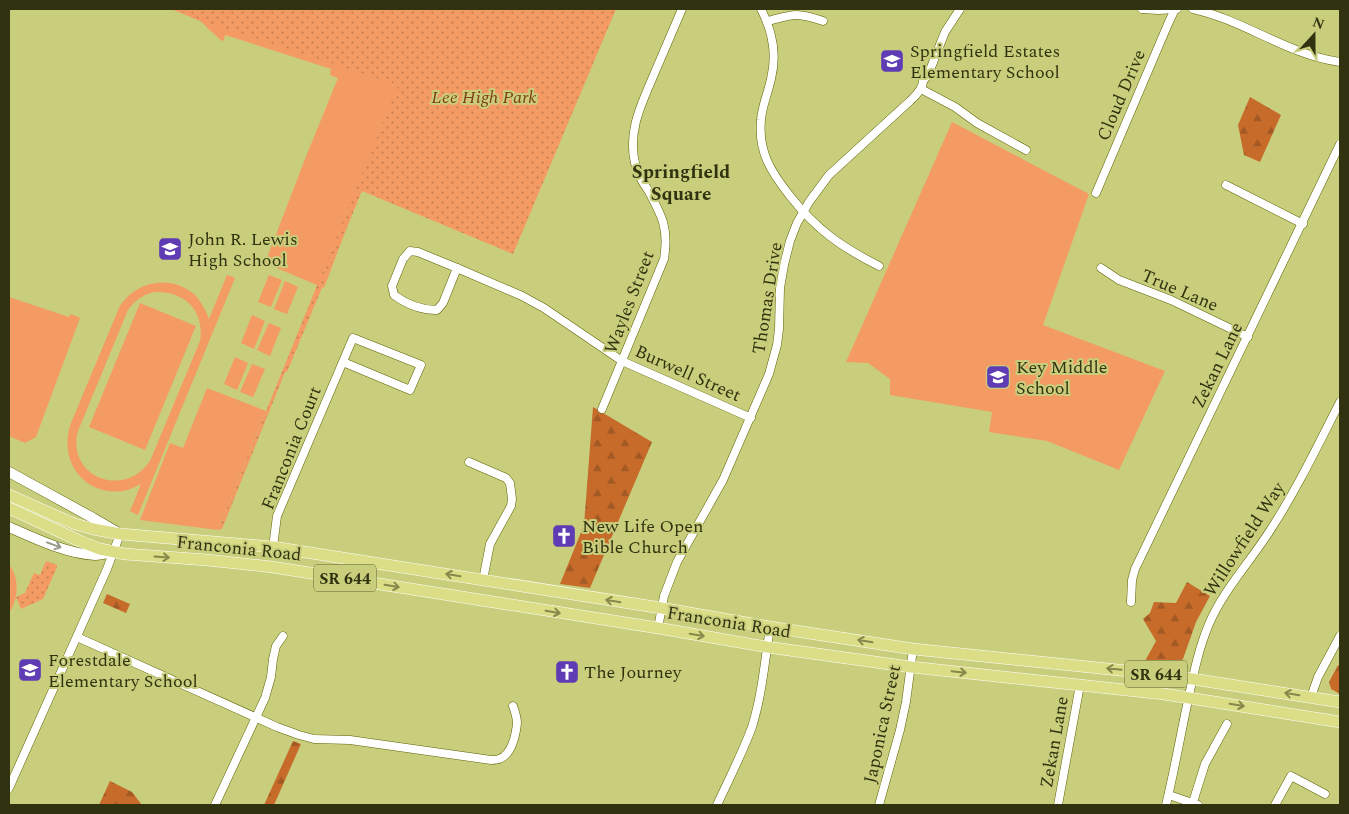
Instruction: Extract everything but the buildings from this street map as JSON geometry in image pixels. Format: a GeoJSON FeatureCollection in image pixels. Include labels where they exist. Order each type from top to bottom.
{"type":"FeatureCollection","features":[{"type":"Feature","properties":{"kind":"main road","name":"Franconia Road"},"geometry":{"type":"LineString","coordinates":[[9,472],[120,534]]}},
{"type":"Feature","properties":{"kind":"main road","name":"Franconia Road"},"geometry":{"type":"LineString","coordinates":[[9,494],[75,524],[120,534],[273,547],[913,649],[1192,678],[1340,702]]}},
{"type":"Feature","properties":{"kind":"main road","name":"Franconia Road"},"geometry":{"type":"LineString","coordinates":[[9,508],[82,542],[113,552],[138,556],[207,560],[272,567],[767,647],[911,667],[1189,698],[1340,722]]}},
{"type":"Feature","properties":{"kind":"main road","name":"Franconia Road"},"geometry":{"type":"LineString","coordinates":[[9,527],[66,549],[96,555],[113,552]]}},
{"type":"Feature","properties":{"kind":"main road"},"geometry":{"type":"LineString","coordinates":[[520,607],[528,587]]}},
{"type":"Feature","properties":{"kind":"street","name":"Wayles Street"},"geometry":{"type":"LineString","coordinates":[[602,409],[664,258],[666,231],[662,217],[635,164],[633,146],[634,126],[638,112],[682,9]]}},
{"type":"Feature","properties":{"kind":"street"},"geometry":{"type":"LineString","coordinates":[[761,9],[768,21],[774,59],[772,77],[761,119],[760,132],[766,160],[773,173],[803,212],[820,230],[859,256],[879,266]]}},
{"type":"Feature","properties":{"kind":"street","name":"Thomas Drive"},"geometry":{"type":"LineString","coordinates":[[658,628],[661,608],[677,562],[723,480],[769,374],[779,329],[780,288],[784,265],[790,241],[803,212],[829,175],[910,101],[921,88],[945,32],[960,9]]}},
{"type":"Feature","properties":{"kind":"street"},"geometry":{"type":"LineString","coordinates":[[1142,9],[1176,9]]}},
{"type":"Feature","properties":{"kind":"street","name":"Cloud Drive"},"geometry":{"type":"LineString","coordinates":[[1096,193],[1176,9]]}},
{"type":"Feature","properties":{"kind":"street"},"geometry":{"type":"LineString","coordinates":[[1193,9],[1212,13],[1313,57],[1340,62]]}},
{"type":"Feature","properties":{"kind":"street"},"geometry":{"type":"LineString","coordinates":[[768,21],[796,14],[823,21]]}},
{"type":"Feature","properties":{"kind":"street"},"geometry":{"type":"LineString","coordinates":[[921,88],[955,107],[977,123],[1026,150]]}},
{"type":"Feature","properties":{"kind":"street","name":"Zekan Lane"},"geometry":{"type":"LineString","coordinates":[[1131,602],[1132,580],[1136,570],[1340,144]]}},
{"type":"Feature","properties":{"kind":"street"},"geometry":{"type":"LineString","coordinates":[[1226,185],[1303,224]]}},
{"type":"Feature","properties":{"kind":"street","name":"Burwell Street"},"geometry":{"type":"LineString","coordinates":[[457,268],[443,303],[438,310],[428,310],[402,301],[394,295],[392,286],[404,259],[410,251],[418,252],[457,268],[522,296],[544,308],[622,361],[751,418]]}},
{"type":"Feature","properties":{"kind":"street","name":"True Lane"},"geometry":{"type":"LineString","coordinates":[[1101,268],[1119,280],[1171,300],[1248,337]]}},
{"type":"Feature","properties":{"kind":"street","name":"Franconia Court"},"geometry":{"type":"LineString","coordinates":[[273,547],[277,516],[353,338],[421,365],[410,390],[343,362]]}},
{"type":"Feature","properties":{"kind":"street","name":"Willowfield Way"},"geometry":{"type":"LineString","coordinates":[[1166,805],[1192,678],[1200,649],[1217,607],[1267,536],[1340,402]]}},
{"type":"Feature","properties":{"kind":"street"},"geometry":{"type":"LineString","coordinates":[[469,462],[506,478],[510,483],[511,506],[490,544],[483,580]]}},
{"type":"Feature","properties":{"kind":"street"},"geometry":{"type":"LineString","coordinates":[[9,788],[107,569],[120,534]]}},
{"type":"Feature","properties":{"kind":"street"},"geometry":{"type":"LineString","coordinates":[[717,805],[752,726],[757,707],[770,627]]}},
{"type":"Feature","properties":{"kind":"street"},"geometry":{"type":"LineString","coordinates":[[215,805],[268,688],[276,646],[283,636]]}},
{"type":"Feature","properties":{"kind":"street"},"geometry":{"type":"LineString","coordinates":[[1311,697],[1318,677],[1340,636]]}},
{"type":"Feature","properties":{"kind":"street"},"geometry":{"type":"LineString","coordinates":[[77,637],[256,717],[310,738],[371,742],[491,760],[500,759],[510,750],[513,742],[517,724],[513,706]]}},
{"type":"Feature","properties":{"kind":"street","name":"Japonica Street"},"geometry":{"type":"LineString","coordinates":[[879,805],[900,730],[913,649]]}},
{"type":"Feature","properties":{"kind":"street","name":"Zekan Lane"},"geometry":{"type":"LineString","coordinates":[[1058,805],[1080,685]]}},
{"type":"Feature","properties":{"kind":"street"},"geometry":{"type":"LineString","coordinates":[[1169,794],[1196,804],[1205,764],[1227,724]]}},
{"type":"Feature","properties":{"kind":"street"},"geometry":{"type":"LineString","coordinates":[[1275,805],[1291,776],[1325,794]]}},
{"type":"Feature","properties":{"kind":"green space"},"geometry":{"type":"Polygon","coordinates":[[[171,9],[429,9],[324,288],[265,263],[338,78],[330,75],[331,69],[238,39],[225,35],[222,41],[200,21],[171,9]]]}},
{"type":"Feature","properties":{"kind":"green space","name":"Lee High Park"},"geometry":{"type":"Polygon","coordinates":[[[174,9],[616,9],[513,254],[362,191],[287,372],[285,372],[222,529],[218,530],[398,85],[214,25],[174,9]]]}},
{"type":"Feature","properties":{"kind":"green space"},"geometry":{"type":"Polygon","coordinates":[[[1250,97],[1281,115],[1260,162],[1244,155],[1238,125],[1250,97]]]}},
{"type":"Feature","properties":{"kind":"green space"},"geometry":{"type":"Polygon","coordinates":[[[952,122],[1089,194],[1043,325],[1165,371],[1119,470],[1047,441],[989,432],[992,412],[890,395],[890,379],[868,363],[846,362],[952,122]]]}},
{"type":"Feature","properties":{"kind":"green space"},"geometry":{"type":"Polygon","coordinates":[[[227,275],[235,278],[138,515],[130,511],[141,484],[125,491],[108,491],[96,488],[85,481],[77,472],[71,462],[68,450],[68,436],[71,423],[119,308],[134,292],[154,283],[176,284],[196,296],[204,307],[209,319],[227,275]],[[155,292],[147,294],[137,300],[128,310],[78,431],[77,447],[80,460],[88,471],[99,478],[112,481],[126,479],[139,473],[150,461],[200,341],[201,330],[196,312],[184,299],[166,293],[155,292]]]}},
{"type":"Feature","properties":{"kind":"green space"},"geometry":{"type":"Polygon","coordinates":[[[269,275],[282,280],[271,307],[258,302],[269,275]]]}},
{"type":"Feature","properties":{"kind":"green space"},"geometry":{"type":"Polygon","coordinates":[[[285,281],[298,287],[287,314],[274,309],[285,281]]]}},
{"type":"Feature","properties":{"kind":"green space"},"geometry":{"type":"Polygon","coordinates":[[[9,297],[69,317],[71,314],[80,318],[36,437],[25,443],[9,436],[9,297]]]}},
{"type":"Feature","properties":{"kind":"green space"},"geometry":{"type":"Polygon","coordinates":[[[140,303],[196,326],[145,450],[89,427],[140,303]]]}},
{"type":"Feature","properties":{"kind":"green space"},"geometry":{"type":"Polygon","coordinates":[[[252,315],[265,321],[254,349],[241,343],[252,315]]]}},
{"type":"Feature","properties":{"kind":"green space"},"geometry":{"type":"Polygon","coordinates":[[[269,323],[281,328],[270,356],[257,350],[269,323]]]}},
{"type":"Feature","properties":{"kind":"green space"},"geometry":{"type":"Polygon","coordinates":[[[235,357],[248,363],[237,390],[224,384],[235,357]]]}},
{"type":"Feature","properties":{"kind":"green space"},"geometry":{"type":"Polygon","coordinates":[[[252,364],[265,369],[253,397],[240,392],[252,364]]]}},
{"type":"Feature","properties":{"kind":"green space"},"geometry":{"type":"Polygon","coordinates":[[[207,388],[266,411],[218,530],[140,520],[170,443],[183,448],[207,388]]]}},
{"type":"Feature","properties":{"kind":"green space"},"geometry":{"type":"Polygon","coordinates":[[[593,407],[652,442],[590,588],[560,584],[584,525],[593,407]]]}},
{"type":"Feature","properties":{"kind":"green space"},"geometry":{"type":"Polygon","coordinates":[[[46,561],[57,565],[57,567],[43,599],[21,609],[16,597],[25,593],[34,573],[40,575],[46,561]]]}},
{"type":"Feature","properties":{"kind":"green space"},"geometry":{"type":"Polygon","coordinates":[[[9,564],[15,575],[17,587],[17,593],[11,610],[9,609],[9,564]]]}},
{"type":"Feature","properties":{"kind":"green space"},"geometry":{"type":"Polygon","coordinates":[[[1187,582],[1210,596],[1196,622],[1183,659],[1169,666],[1145,661],[1156,641],[1143,619],[1150,613],[1154,602],[1176,603],[1187,582]]]}},
{"type":"Feature","properties":{"kind":"green space"},"geometry":{"type":"Polygon","coordinates":[[[107,594],[130,604],[126,613],[103,603],[107,594]]]}},
{"type":"Feature","properties":{"kind":"green space"},"geometry":{"type":"Polygon","coordinates":[[[1338,665],[1340,667],[1340,694],[1331,689],[1329,682],[1338,665]]]}},
{"type":"Feature","properties":{"kind":"green space"},"geometry":{"type":"Polygon","coordinates":[[[293,741],[301,744],[274,805],[264,805],[293,741]]]}},
{"type":"Feature","properties":{"kind":"green space"},"geometry":{"type":"Polygon","coordinates":[[[110,781],[132,792],[142,805],[99,805],[110,781]]]}},
{"type":"Feature","properties":{"kind":"place","name":"Springfield Estates Elementary School"},"geometry":{"type":"Point","coordinates":[892,61]}},
{"type":"Feature","properties":{"kind":"place","name":"John R. Lewis High School"},"geometry":{"type":"Point","coordinates":[170,249]}},
{"type":"Feature","properties":{"kind":"place","name":"Key Middle School"},"geometry":{"type":"Point","coordinates":[998,377]}},
{"type":"Feature","properties":{"kind":"place","name":"New Life Open Bible Church"},"geometry":{"type":"Point","coordinates":[564,536]}},
{"type":"Feature","properties":{"kind":"place","name":"Forestdale Elementary School"},"geometry":{"type":"Point","coordinates":[30,670]}},
{"type":"Feature","properties":{"kind":"place","name":"The Journey"},"geometry":{"type":"Point","coordinates":[567,672]}},
{"type":"Feature","properties":{"kind":"district","name":"Springfield Square"},"geometry":{"type":"Point","coordinates":[681,182]}}]}
